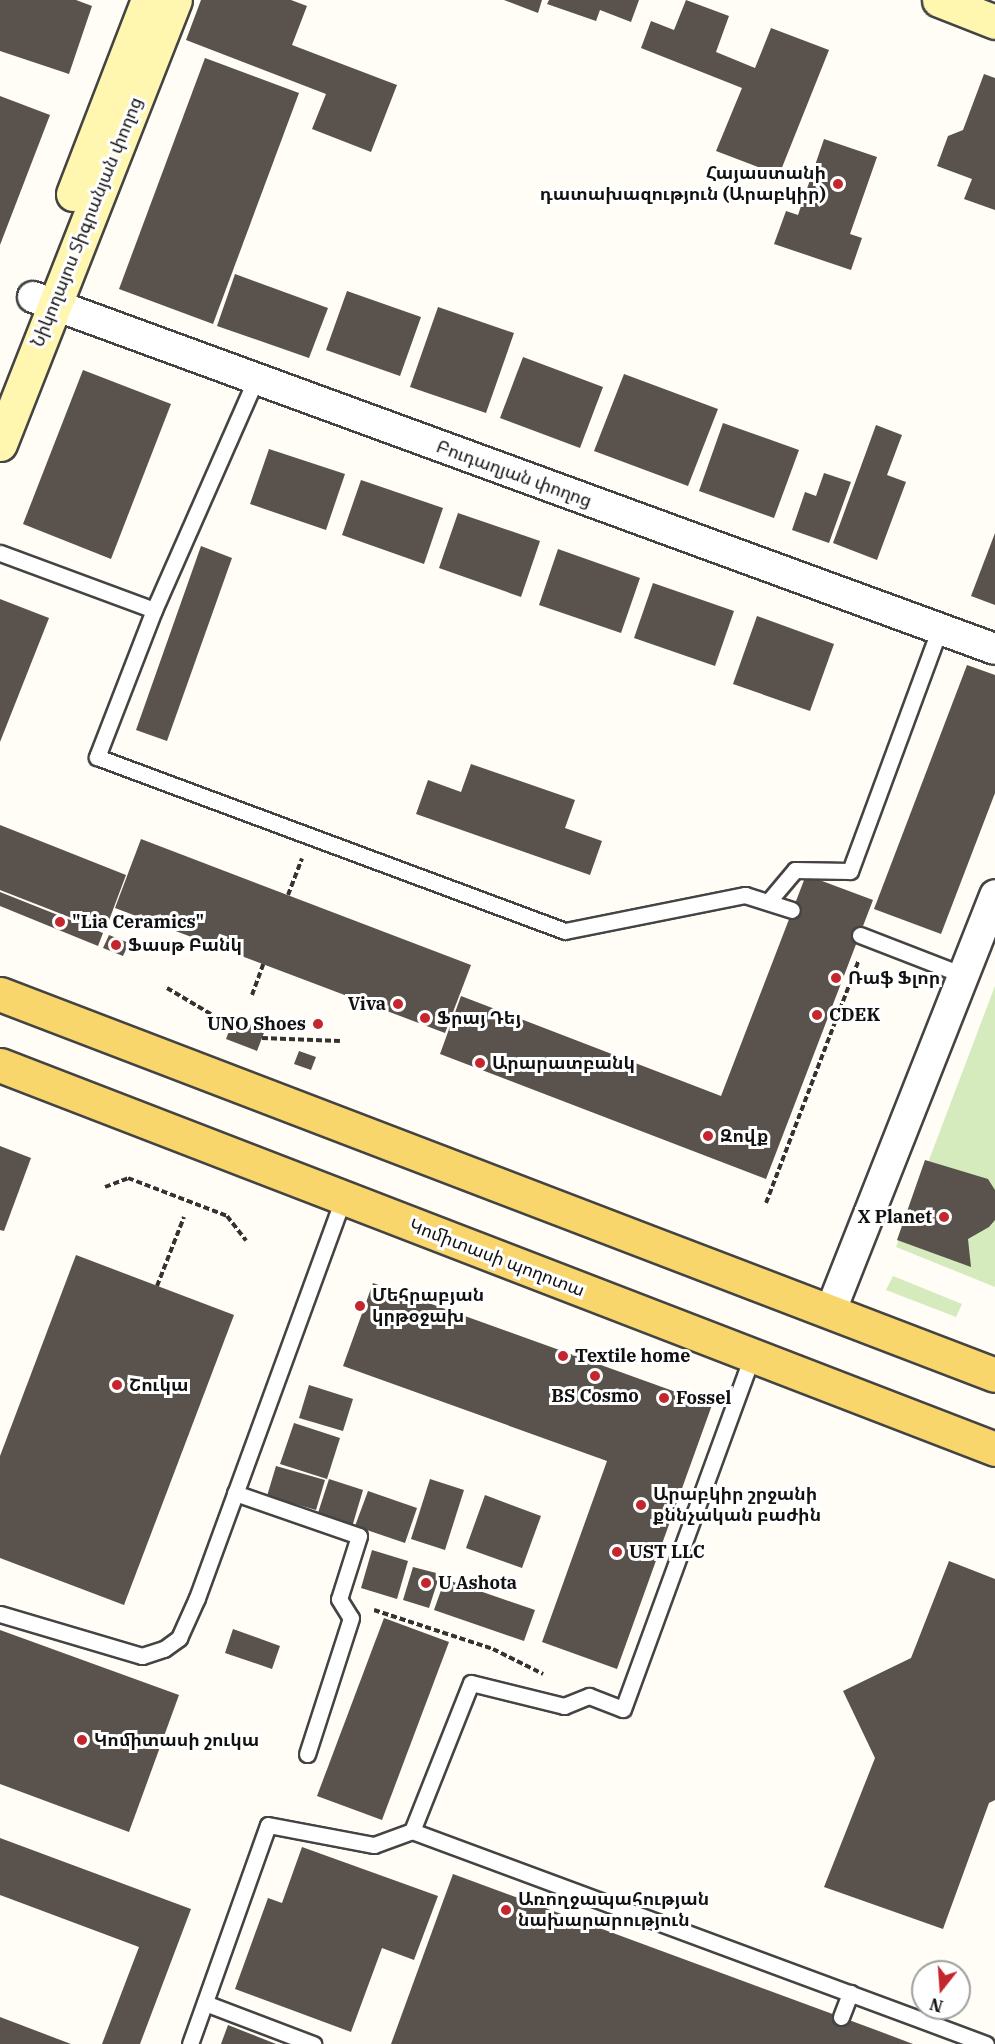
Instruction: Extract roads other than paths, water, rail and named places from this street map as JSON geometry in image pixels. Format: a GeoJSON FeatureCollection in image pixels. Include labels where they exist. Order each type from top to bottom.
{"type":"FeatureCollection","features":[{"type":"Feature","properties":{"kind":"main road"},"geometry":{"type":"LineString","coordinates":[[0,994],[831,1310],[995,1375]]}},
{"type":"Feature","properties":{"kind":"main road","name":"Կոմիտասի պողոտա"},"geometry":{"type":"LineString","coordinates":[[0,1065],[995,1449]]}},
{"type":"Feature","properties":{"kind":"street","name":"Նիկողայոս Տիգրանյան փողոց"},"geometry":{"type":"LineString","coordinates":[[0,444],[43,301],[148,0]]}},
{"type":"Feature","properties":{"kind":"street","name":"Նիկողայոս Տիգրանյան փողոց"},"geometry":{"type":"LineString","coordinates":[[0,382],[43,301],[175,0]]}},
{"type":"Feature","properties":{"kind":"street"},"geometry":{"type":"LineString","coordinates":[[939,0],[995,22]]}},
{"type":"Feature","properties":{"kind":"street","name":"Բուդաղյան փողոց"},"geometry":{"type":"LineString","coordinates":[[43,301],[255,381],[995,649]]}},
{"type":"Feature","properties":{"kind":"street"},"geometry":{"type":"LineString","coordinates":[[831,1310],[995,895]]}},
{"type":"Feature","properties":{"kind":"lane"},"geometry":{"type":"LineString","coordinates":[[255,381],[154,610],[97,757],[565,931],[746,895],[792,910]]}},
{"type":"Feature","properties":{"kind":"lane"},"geometry":{"type":"LineString","coordinates":[[0,553],[154,610]]}},
{"type":"Feature","properties":{"kind":"lane"},"geometry":{"type":"LineString","coordinates":[[768,903],[795,870],[850,871],[940,628]]}},
{"type":"Feature","properties":{"kind":"lane"},"geometry":{"type":"LineString","coordinates":[[864,936],[963,975]]}},
{"type":"Feature","properties":{"kind":"lane"},"geometry":{"type":"LineString","coordinates":[[0,1614],[142,1656],[164,1649],[179,1638],[235,1493],[343,1198]]}},
{"type":"Feature","properties":{"kind":"lane"},"geometry":{"type":"LineString","coordinates":[[412,1831],[471,1683],[564,1706],[589,1696],[623,1708],[752,1356]]}},
{"type":"Feature","properties":{"kind":"lane"},"geometry":{"type":"LineString","coordinates":[[235,1493],[359,1536],[339,1599],[351,1618],[307,1754]]}},
{"type":"Feature","properties":{"kind":"lane"},"geometry":{"type":"LineString","coordinates":[[190,2044],[268,1825],[374,1845],[412,1831],[986,2044]]}},
{"type":"Feature","properties":{"kind":"lane"},"geometry":{"type":"LineString","coordinates":[[842,2017],[850,1993]]}},
{"type":"Feature","properties":{"kind":"lane"},"geometry":{"type":"LineString","coordinates":[[205,2003],[313,2044]]}},
{"type":"Feature","properties":{"kind":"place","name":"Հայաստանի դատախազություն (Արաբկիր)"},"geometry":{"type":"Point","coordinates":[838,184]}},
{"type":"Feature","properties":{"kind":"place","name":"\"Lia Ceramics\""},"geometry":{"type":"Point","coordinates":[60,922]}},
{"type":"Feature","properties":{"kind":"place","name":"Ֆասթ Բանկ"},"geometry":{"type":"Point","coordinates":[116,945]}},
{"type":"Feature","properties":{"kind":"place","name":"Ռաֆ Ֆլոր"},"geometry":{"type":"Point","coordinates":[836,978]}},
{"type":"Feature","properties":{"kind":"place","name":"Viva"},"geometry":{"type":"Point","coordinates":[398,1004]}},
{"type":"Feature","properties":{"kind":"place","name":"CDEK"},"geometry":{"type":"Point","coordinates":[817,1015]}},
{"type":"Feature","properties":{"kind":"place","name":"Ֆրայ Դեյ"},"geometry":{"type":"Point","coordinates":[425,1018]}},
{"type":"Feature","properties":{"kind":"place","name":"UNO Shoes"},"geometry":{"type":"Point","coordinates":[318,1024]}},
{"type":"Feature","properties":{"kind":"place","name":"Արարատբանկ"},"geometry":{"type":"Point","coordinates":[480,1063]}},
{"type":"Feature","properties":{"kind":"place","name":"Զովք"},"geometry":{"type":"Point","coordinates":[708,1136]}},
{"type":"Feature","properties":{"kind":"place","name":"X Planet"},"geometry":{"type":"Point","coordinates":[944,1217]}},
{"type":"Feature","properties":{"kind":"place","name":"Մեհրաբյան կրթօջախ"},"geometry":{"type":"Point","coordinates":[360,1306]}},
{"type":"Feature","properties":{"kind":"place","name":"Textile home"},"geometry":{"type":"Point","coordinates":[563,1356]}},
{"type":"Feature","properties":{"kind":"place","name":"BS Cosmo"},"geometry":{"type":"Point","coordinates":[595,1376]}},
{"type":"Feature","properties":{"kind":"place","name":"Շուկա"},"geometry":{"type":"Point","coordinates":[117,1385]}},
{"type":"Feature","properties":{"kind":"place","name":"Fossel"},"geometry":{"type":"Point","coordinates":[664,1398]}},
{"type":"Feature","properties":{"kind":"place","name":"Արաբկիր շրջանի քննչական բաժին"},"geometry":{"type":"Point","coordinates":[641,1505]}},
{"type":"Feature","properties":{"kind":"place","name":"UST LLC"},"geometry":{"type":"Point","coordinates":[617,1552]}},
{"type":"Feature","properties":{"kind":"place","name":"U Ashota"},"geometry":{"type":"Point","coordinates":[426,1583]}},
{"type":"Feature","properties":{"kind":"place","name":"Կոմիտասի շուկա"},"geometry":{"type":"Point","coordinates":[82,1740]}},
{"type":"Feature","properties":{"kind":"place","name":"Առողջապահության նախարարություն"},"geometry":{"type":"Point","coordinates":[506,1910]}}]}
